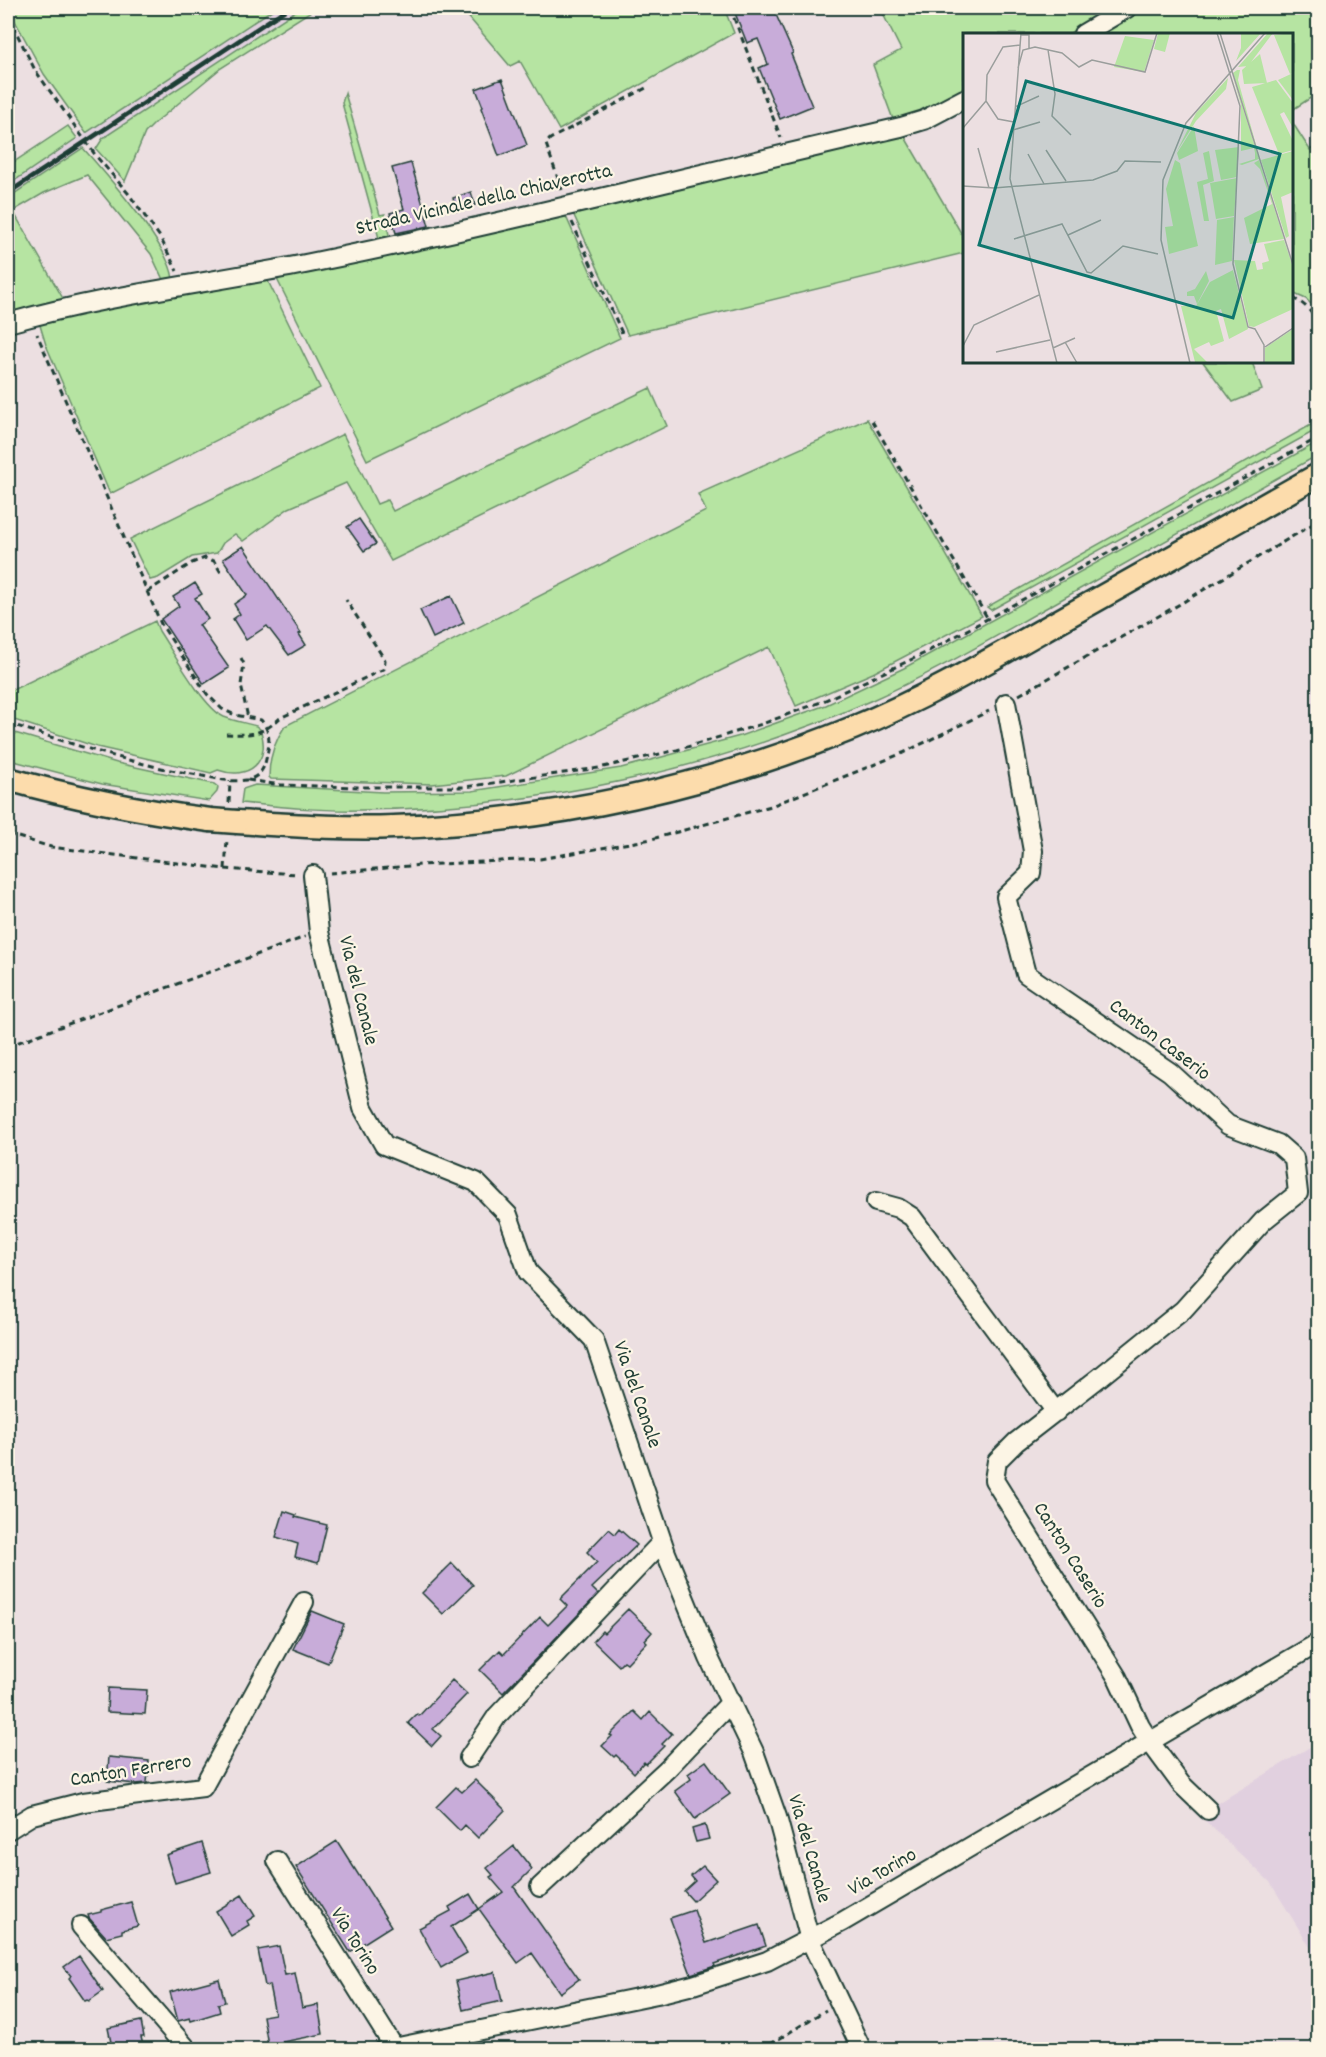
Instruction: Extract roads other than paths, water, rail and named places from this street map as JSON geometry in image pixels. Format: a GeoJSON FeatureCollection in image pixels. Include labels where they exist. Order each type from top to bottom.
{"type":"FeatureCollection","features":[{"type":"Feature","properties":{"kind":"main road"},"geometry":{"type":"LineString","coordinates":[[8,779],[124,807],[210,820],[336,828],[392,827],[517,818],[630,798],[733,771],[853,728],[943,686],[1318,476]]}},
{"type":"Feature","properties":{"kind":"street"},"geometry":{"type":"LineString","coordinates":[[1085,33],[1127,8]]}},
{"type":"Feature","properties":{"kind":"street","name":"Strada Vicinale della Chiaverotta"},"geometry":{"type":"LineString","coordinates":[[8,323],[30,316],[183,285],[309,263],[567,206],[901,127],[924,120],[963,100]]}},
{"type":"Feature","properties":{"kind":"street","name":"Canton Caserio"},"geometry":{"type":"LineString","coordinates":[[1006,703],[1034,851],[1031,873],[1006,897],[1026,974],[1170,1072],[1228,1125],[1278,1144],[1294,1158],[1298,1193],[1263,1221],[1183,1310],[1016,1442],[997,1461],[994,1480],[1117,1677],[1150,1742],[1181,1784],[1208,1810]]}},
{"type":"Feature","properties":{"kind":"street","name":"Via del Canale"},"geometry":{"type":"LineString","coordinates":[[313,875],[319,932],[363,1108],[384,1145],[476,1182],[508,1215],[528,1272],[594,1340],[662,1542],[709,1658],[754,1752],[773,1806],[810,1940],[862,2049]]}},
{"type":"Feature","properties":{"kind":"street"},"geometry":{"type":"LineString","coordinates":[[876,1202],[898,1208],[912,1217],[1056,1412]]}},
{"type":"Feature","properties":{"kind":"street"},"geometry":{"type":"LineString","coordinates":[[469,1758],[497,1716],[662,1542]]}},
{"type":"Feature","properties":{"kind":"street","name":"Canton Ferrero"},"geometry":{"type":"LineString","coordinates":[[8,1830],[32,1815],[83,1802],[202,1787],[304,1602]]}},
{"type":"Feature","properties":{"kind":"street","name":"Via Torino"},"geometry":{"type":"LineString","coordinates":[[277,1861],[389,2048],[693,1985],[767,1961],[810,1940],[1318,1643]]}},
{"type":"Feature","properties":{"kind":"street"},"geometry":{"type":"LineString","coordinates":[[540,1887],[667,1769],[731,1702]]}},
{"type":"Feature","properties":{"kind":"street"},"geometry":{"type":"LineString","coordinates":[[81,1926],[189,2049]]}},
{"type":"Feature","properties":{"kind":"railway"},"geometry":{"type":"LineString","coordinates":[[8,193],[288,8]]}}]}
